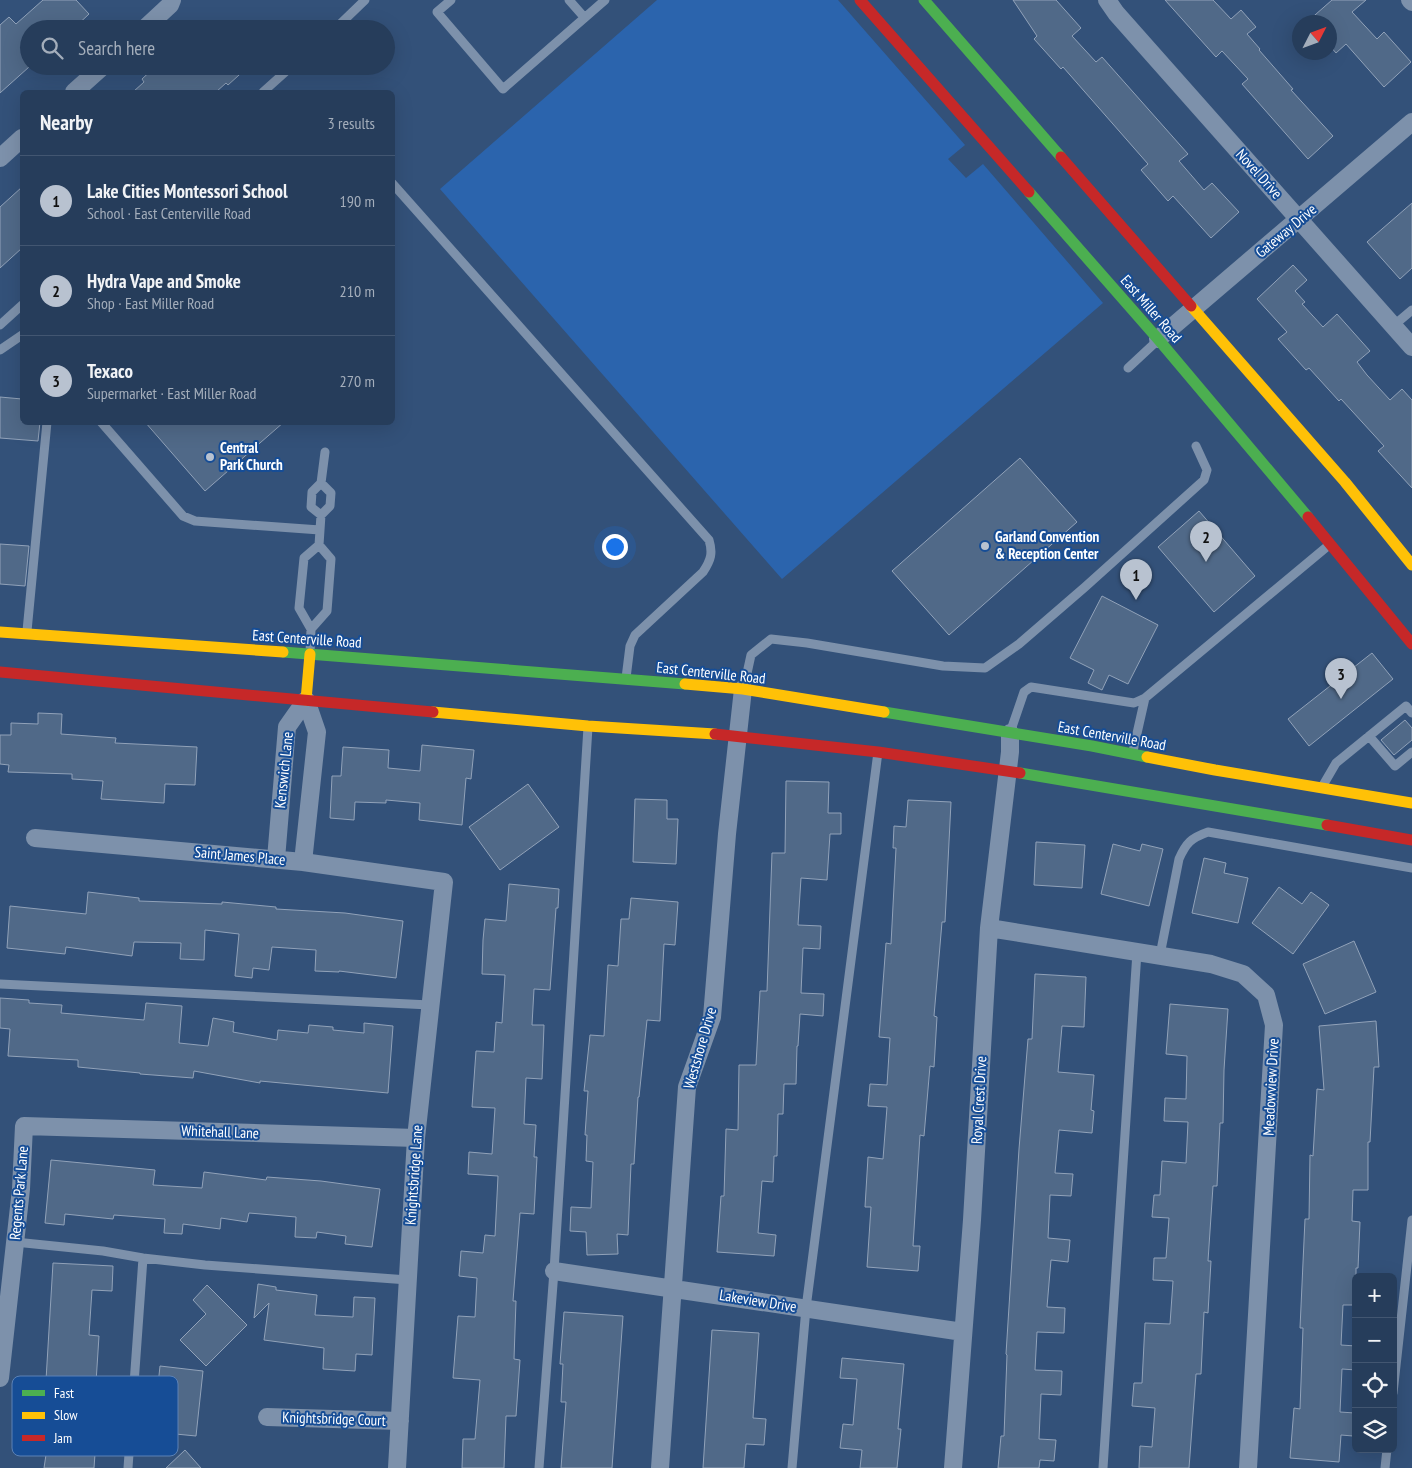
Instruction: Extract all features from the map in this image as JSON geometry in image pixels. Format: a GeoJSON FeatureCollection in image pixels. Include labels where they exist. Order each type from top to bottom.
{"type":"FeatureCollection","features":[{"type":"Feature","properties":{"kind":"main road","name":"East Miller Road"},"geometry":{"type":"LineString","coordinates":[[860,0],[1158,339],[1412,644]]}},
{"type":"Feature","properties":{"kind":"main road"},"geometry":{"type":"LineString","coordinates":[[924,0],[1345,482],[1412,565]]}},
{"type":"Feature","properties":{"kind":"main road","name":"East Centerville Road"},"geometry":{"type":"LineString","coordinates":[[0,632],[27,638],[310,654],[743,689],[1132,754],[1321,792],[1412,803]]}},
{"type":"Feature","properties":{"kind":"main road"},"geometry":{"type":"LineString","coordinates":[[306,700],[310,654]]}},
{"type":"Feature","properties":{"kind":"main road"},"geometry":{"type":"LineString","coordinates":[[0,672],[26,671],[306,700],[588,726],[739,736],[878,752],[1317,818],[1412,840]]}},
{"type":"Feature","properties":{"kind":"street"},"geometry":{"type":"LineString","coordinates":[[154,20],[170,5],[172,0]]}},
{"type":"Feature","properties":{"kind":"street","name":"Novel Drive"},"geometry":{"type":"LineString","coordinates":[[1107,0],[1116,13],[1412,347]]}},
{"type":"Feature","properties":{"kind":"street"},"geometry":{"type":"LineString","coordinates":[[76,90],[93,75]]}},
{"type":"Feature","properties":{"kind":"street","name":"Gateway Drive"},"geometry":{"type":"LineString","coordinates":[[1158,339],[1300,220],[1412,122]]}},
{"type":"Feature","properties":{"kind":"street"},"geometry":{"type":"LineString","coordinates":[[0,158],[20,140]]}},
{"type":"Feature","properties":{"kind":"street","name":"Westshore Drive"},"geometry":{"type":"LineString","coordinates":[[660,1468],[687,1087],[712,1017],[727,834],[743,689]]}},
{"type":"Feature","properties":{"kind":"street","name":"Kenswich Lane"},"geometry":{"type":"LineString","coordinates":[[276,860],[287,727],[306,700]]}},
{"type":"Feature","properties":{"kind":"street","name":"Kenswich Lane"},"geometry":{"type":"LineString","coordinates":[[303,862],[317,732],[306,700]]}},
{"type":"Feature","properties":{"kind":"street","name":"Royal Crest Drive"},"geometry":{"type":"LineString","coordinates":[[953,1468],[972,1220],[989,928],[1008,771],[1010,733]]}},
{"type":"Feature","properties":{"kind":"street","name":"Saint James Place"},"geometry":{"type":"LineString","coordinates":[[35,838],[303,862],[444,882]]}},
{"type":"Feature","properties":{"kind":"street","name":"Knightsbridge Lane"},"geometry":{"type":"LineString","coordinates":[[397,1468],[416,1138],[444,882]]}},
{"type":"Feature","properties":{"kind":"street","name":"Meadowview Drive"},"geometry":{"type":"LineString","coordinates":[[989,928],[1212,964],[1243,974],[1266,995],[1274,1025],[1248,1468]]}},
{"type":"Feature","properties":{"kind":"street","name":"Whitehall Lane"},"geometry":{"type":"LineString","coordinates":[[24,1126],[416,1138]]}},
{"type":"Feature","properties":{"kind":"street","name":"Regents Park Lane"},"geometry":{"type":"LineString","coordinates":[[0,1378],[21,1189],[24,1126]]}},
{"type":"Feature","properties":{"kind":"street","name":"Lakeview Drive"},"geometry":{"type":"LineString","coordinates":[[554,1270],[963,1332]]}},
{"type":"Feature","properties":{"kind":"street","name":"Knightsbridge Court"},"geometry":{"type":"LineString","coordinates":[[267,1417],[400,1421]]}},
{"type":"Feature","properties":{"kind":"lane"},"geometry":{"type":"LineString","coordinates":[[344,20],[365,0]]}},
{"type":"Feature","properties":{"kind":"lane"},"geometry":{"type":"LineString","coordinates":[[451,0],[437,12],[504,89],[605,0]]}},
{"type":"Feature","properties":{"kind":"lane"},"geometry":{"type":"LineString","coordinates":[[569,0],[584,17]]}},
{"type":"Feature","properties":{"kind":"lane"},"geometry":{"type":"LineString","coordinates":[[265,90],[282,75]]}},
{"type":"Feature","properties":{"kind":"lane"},"geometry":{"type":"LineString","coordinates":[[395,186],[709,540],[712,551],[710,562],[703,572],[635,635],[630,646],[626,680]]}},
{"type":"Feature","properties":{"kind":"lane"},"geometry":{"type":"LineString","coordinates":[[0,325],[20,307]]}},
{"type":"Feature","properties":{"kind":"lane"},"geometry":{"type":"LineString","coordinates":[[1393,326],[1412,310]]}},
{"type":"Feature","properties":{"kind":"lane"},"geometry":{"type":"LineString","coordinates":[[0,350],[20,336]]}},
{"type":"Feature","properties":{"kind":"lane"},"geometry":{"type":"LineString","coordinates":[[1128,368],[1158,339]]}},
{"type":"Feature","properties":{"kind":"lane"},"geometry":{"type":"LineString","coordinates":[[27,638],[46,425]]}},
{"type":"Feature","properties":{"kind":"lane"},"geometry":{"type":"LineString","coordinates":[[104,425],[183,516],[195,521],[320,530]]}},
{"type":"Feature","properties":{"kind":"lane"},"geometry":{"type":"LineString","coordinates":[[743,689],[752,655],[771,639],[807,643],[943,666],[985,668],[1019,644],[1204,480],[1207,470],[1196,446]]}},
{"type":"Feature","properties":{"kind":"lane"},"geometry":{"type":"LineString","coordinates":[[321,515],[311,507],[312,492],[321,483],[325,452]]}},
{"type":"Feature","properties":{"kind":"lane"},"geometry":{"type":"LineString","coordinates":[[311,629],[327,611],[331,559],[319,545],[321,515],[330,506],[331,493],[321,483]]}},
{"type":"Feature","properties":{"kind":"lane"},"geometry":{"type":"LineString","coordinates":[[1010,733],[1024,692],[1031,687],[1134,703],[1145,698],[1330,544]]}},
{"type":"Feature","properties":{"kind":"lane"},"geometry":{"type":"LineString","coordinates":[[310,654],[311,629],[299,608],[304,558],[319,545]]}},
{"type":"Feature","properties":{"kind":"lane"},"geometry":{"type":"LineString","coordinates":[[1132,754],[1145,698]]}},
{"type":"Feature","properties":{"kind":"lane"},"geometry":{"type":"LineString","coordinates":[[1321,792],[1336,763],[1406,706],[1412,713]]}},
{"type":"Feature","properties":{"kind":"lane"},"geometry":{"type":"LineString","coordinates":[[539,1468],[554,1270],[588,726]]}},
{"type":"Feature","properties":{"kind":"lane"},"geometry":{"type":"LineString","coordinates":[[1369,736],[1395,766],[1412,752]]}},
{"type":"Feature","properties":{"kind":"lane"},"geometry":{"type":"LineString","coordinates":[[792,1468],[806,1308],[878,752]]}},
{"type":"Feature","properties":{"kind":"lane"},"geometry":{"type":"LineString","coordinates":[[1160,955],[1179,859],[1184,848],[1194,837],[1208,832],[1412,868]]}},
{"type":"Feature","properties":{"kind":"lane"},"geometry":{"type":"LineString","coordinates":[[1103,1468],[1137,952]]}},
{"type":"Feature","properties":{"kind":"lane"},"geometry":{"type":"LineString","coordinates":[[0,984],[430,1005]]}},
{"type":"Feature","properties":{"kind":"lane"},"geometry":{"type":"LineString","coordinates":[[1396,1363],[1412,1220]]}},
{"type":"Feature","properties":{"kind":"lane"},"geometry":{"type":"LineString","coordinates":[[15,1242],[104,1250],[143,1258],[327,1275],[408,1280]]}},
{"type":"Feature","properties":{"kind":"lane"},"geometry":{"type":"LineString","coordinates":[[135,1376],[143,1258]]}},
{"type":"Feature","properties":{"kind":"lane"},"geometry":{"type":"LineString","coordinates":[[1385,1468],[1387,1453]]}},
{"type":"Feature","properties":{"kind":"shaded area"},"geometry":{"type":"Polygon","coordinates":[[[657,0],[838,0],[965,145],[948,159],[966,178],[983,164],[1103,303],[782,579],[440,189],[657,0]]]}},
{"type":"Feature","properties":{"kind":"building"},"geometry":{"type":"Polygon","coordinates":[[[43,0],[76,0],[89,14],[83,20],[20,20],[43,0]]]}},
{"type":"Feature","properties":{"kind":"building"},"geometry":{"type":"Polygon","coordinates":[[[1013,0],[1056,0],[1081,28],[1072,36],[1096,62],[1102,57],[1188,154],[1179,161],[1204,190],[1212,183],[1239,212],[1211,238],[1173,196],[1168,201],[1141,170],[1148,164],[1063,67],[1061,69],[1034,39],[1037,36],[1013,0]]]}},
{"type":"Feature","properties":{"kind":"building"},"geometry":{"type":"Polygon","coordinates":[[[1165,0],[1213,0],[1231,19],[1241,10],[1256,27],[1247,34],[1293,89],[1291,90],[1333,136],[1308,159],[1242,84],[1248,79],[1222,51],[1216,57],[1165,0]]]}},
{"type":"Feature","properties":{"kind":"building"},"geometry":{"type":"Polygon","coordinates":[[[1332,0],[1366,0],[1352,12],[1377,39],[1384,32],[1411,62],[1384,87],[1346,44],[1337,52],[1337,15],[1315,15],[1332,0]]]}},
{"type":"Feature","properties":{"kind":"building"},"geometry":{"type":"Polygon","coordinates":[[[9,17],[16,24],[20,20],[20,75],[0,93],[0,25],[9,17]]]}},
{"type":"Feature","properties":{"kind":"building"},"geometry":{"type":"Polygon","coordinates":[[[146,75],[239,75],[228,85],[226,83],[218,90],[135,90],[144,82],[142,79],[146,75]]]}},
{"type":"Feature","properties":{"kind":"building"},"geometry":{"type":"Polygon","coordinates":[[[20,189],[20,250],[0,268],[0,207],[20,189]]]}},
{"type":"Feature","properties":{"kind":"building"},"geometry":{"type":"Polygon","coordinates":[[[1412,203],[1412,268],[1400,279],[1367,242],[1412,203]]]}},
{"type":"Feature","properties":{"kind":"building"},"geometry":{"type":"Polygon","coordinates":[[[1293,265],[1307,280],[1295,291],[1305,302],[1302,304],[1323,327],[1337,314],[1370,351],[1357,362],[1367,375],[1390,400],[1402,389],[1412,400],[1412,488],[1378,451],[1384,446],[1341,399],[1339,401],[1309,368],[1306,370],[1278,339],[1287,332],[1257,299],[1293,265]]]}},
{"type":"Feature","properties":{"kind":"building"},"geometry":{"type":"Polygon","coordinates":[[[0,397],[20,399],[20,425],[40,425],[38,441],[0,438],[0,397]]]}},
{"type":"Feature","properties":{"kind":"building","name":"Central Park Church"},"geometry":{"type":"Polygon","coordinates":[[[148,425],[281,425],[205,491],[148,425]]]}},
{"type":"Feature","properties":{"kind":"building","name":"Garland Convention & Reception Center"},"geometry":{"type":"Polygon","coordinates":[[[1020,458],[1077,522],[949,635],[892,571],[1020,458]]]}},
{"type":"Feature","properties":{"kind":"building"},"geometry":{"type":"Polygon","coordinates":[[[1199,511],[1255,576],[1214,612],[1158,547],[1199,511]]]}},
{"type":"Feature","properties":{"kind":"building"},"geometry":{"type":"Polygon","coordinates":[[[0,544],[29,546],[25,586],[0,584],[0,544]]]}},
{"type":"Feature","properties":{"kind":"building"},"geometry":{"type":"Polygon","coordinates":[[[1102,596],[1158,625],[1128,684],[1109,675],[1102,690],[1088,683],[1094,670],[1070,658],[1102,596]]]}},
{"type":"Feature","properties":{"kind":"building"},"geometry":{"type":"Polygon","coordinates":[[[1372,653],[1393,679],[1309,746],[1288,719],[1372,653]]]}},
{"type":"Feature","properties":{"kind":"building"},"geometry":{"type":"Polygon","coordinates":[[[38,713],[62,714],[61,734],[116,738],[115,743],[197,747],[195,785],[165,784],[164,803],[101,799],[103,781],[72,779],[72,774],[8,772],[9,765],[0,764],[0,735],[11,735],[11,723],[38,724],[38,713]]]}},
{"type":"Feature","properties":{"kind":"building"},"geometry":{"type":"Polygon","coordinates":[[[1405,720],[1412,728],[1412,740],[1394,755],[1381,740],[1405,720]]]}},
{"type":"Feature","properties":{"kind":"building"},"geometry":{"type":"Polygon","coordinates":[[[422,745],[474,750],[471,779],[466,778],[462,825],[419,820],[420,803],[386,800],[386,803],[355,802],[354,820],[330,818],[332,776],[341,776],[343,747],[389,750],[388,768],[420,771],[422,745]]]}},
{"type":"Feature","properties":{"kind":"building"},"geometry":{"type":"Polygon","coordinates":[[[786,781],[829,782],[828,813],[841,813],[841,834],[830,834],[827,880],[801,878],[798,925],[821,926],[820,949],[803,948],[801,993],[824,994],[823,1016],[800,1014],[796,1084],[784,1084],[783,1114],[778,1114],[777,1156],[774,1156],[773,1182],[762,1181],[758,1233],[776,1235],[774,1256],[717,1252],[721,1196],[724,1196],[726,1129],[738,1130],[739,1065],[756,1065],[760,991],[767,991],[772,853],[785,853],[786,781]]]}},
{"type":"Feature","properties":{"kind":"building"},"geometry":{"type":"Polygon","coordinates":[[[528,784],[559,827],[500,870],[469,827],[528,784]]]}},
{"type":"Feature","properties":{"kind":"building"},"geometry":{"type":"Polygon","coordinates":[[[635,799],[667,800],[667,819],[678,819],[676,864],[633,862],[635,799]]]}},
{"type":"Feature","properties":{"kind":"building"},"geometry":{"type":"Polygon","coordinates":[[[908,800],[951,802],[945,922],[942,922],[934,1016],[937,1017],[934,1067],[930,1066],[924,1136],[920,1135],[913,1246],[920,1246],[918,1271],[867,1267],[871,1207],[865,1207],[868,1157],[883,1159],[887,1107],[868,1106],[870,1084],[887,1085],[890,1038],[879,1037],[886,943],[891,944],[896,848],[893,848],[894,826],[906,827],[908,800]]]}},
{"type":"Feature","properties":{"kind":"building"},"geometry":{"type":"Polygon","coordinates":[[[1036,842],[1085,845],[1082,888],[1034,885],[1036,842]]]}},
{"type":"Feature","properties":{"kind":"building"},"geometry":{"type":"Polygon","coordinates":[[[1113,844],[1140,851],[1142,844],[1163,849],[1149,906],[1101,894],[1113,844]]]}},
{"type":"Feature","properties":{"kind":"building"},"geometry":{"type":"Polygon","coordinates":[[[1204,858],[1226,863],[1224,873],[1248,878],[1238,923],[1192,913],[1204,858]]]}},
{"type":"Feature","properties":{"kind":"building"},"geometry":{"type":"Polygon","coordinates":[[[509,884],[559,889],[550,990],[534,989],[532,1025],[544,1025],[542,1079],[526,1078],[524,1124],[536,1125],[534,1157],[537,1157],[534,1214],[520,1213],[513,1301],[516,1301],[514,1359],[520,1360],[516,1416],[506,1416],[504,1468],[462,1468],[463,1439],[475,1439],[480,1380],[453,1378],[458,1316],[475,1317],[477,1278],[459,1276],[461,1251],[483,1253],[485,1235],[495,1236],[498,1176],[468,1174],[469,1152],[492,1154],[495,1108],[472,1107],[476,1051],[494,1052],[496,1022],[502,1023],[505,975],[482,974],[483,940],[485,919],[506,921],[509,884]]]}},
{"type":"Feature","properties":{"kind":"building"},"geometry":{"type":"Polygon","coordinates":[[[1279,887],[1302,904],[1311,892],[1329,905],[1293,954],[1252,923],[1279,887]]]}},
{"type":"Feature","properties":{"kind":"building"},"geometry":{"type":"Polygon","coordinates":[[[88,892],[139,898],[139,901],[222,904],[222,902],[276,907],[276,909],[345,913],[403,921],[396,978],[339,971],[315,971],[316,950],[272,947],[269,970],[253,968],[252,978],[235,976],[239,934],[205,930],[204,960],[180,959],[181,943],[134,942],[132,956],[66,947],[65,954],[7,948],[10,906],[86,914],[88,892]]]}},
{"type":"Feature","properties":{"kind":"building"},"geometry":{"type":"Polygon","coordinates":[[[631,898],[678,902],[675,945],[664,944],[660,1021],[647,1020],[638,1097],[634,1164],[631,1164],[628,1235],[617,1234],[618,1254],[587,1255],[586,1232],[570,1231],[571,1207],[591,1208],[593,1162],[586,1161],[587,1135],[585,1135],[588,1091],[584,1091],[590,1035],[604,1036],[608,965],[618,966],[621,919],[629,919],[631,898]]]}},
{"type":"Feature","properties":{"kind":"building"},"geometry":{"type":"Polygon","coordinates":[[[1354,941],[1376,992],[1325,1014],[1303,964],[1354,941]]]}},
{"type":"Feature","properties":{"kind":"building"},"geometry":{"type":"Polygon","coordinates":[[[1035,974],[1086,977],[1084,1027],[1062,1026],[1058,1072],[1094,1075],[1091,1110],[1094,1111],[1092,1133],[1059,1130],[1055,1173],[1073,1174],[1071,1196],[1050,1195],[1048,1238],[1070,1240],[1068,1262],[1051,1260],[1047,1307],[1065,1308],[1064,1333],[1037,1332],[1035,1370],[1062,1371],[1061,1395],[1041,1394],[1039,1439],[1056,1440],[1054,1461],[1040,1460],[1039,1468],[998,1468],[1001,1436],[1004,1436],[1006,1354],[1019,1149],[1028,1039],[1032,1039],[1035,974]]]}},
{"type":"Feature","properties":{"kind":"building"},"geometry":{"type":"Polygon","coordinates":[[[0,998],[29,1000],[29,1003],[62,1005],[61,1013],[144,1020],[146,1003],[182,1006],[179,1043],[208,1046],[213,1018],[234,1022],[233,1032],[277,1040],[278,1030],[308,1033],[309,1025],[364,1033],[364,1023],[393,1026],[388,1093],[260,1081],[260,1083],[194,1071],[193,1078],[140,1074],[78,1067],[78,1060],[8,1056],[10,1029],[0,1028],[0,998]]]}},
{"type":"Feature","properties":{"kind":"building"},"geometry":{"type":"Polygon","coordinates":[[[1170,1004],[1228,1009],[1223,1123],[1220,1123],[1217,1186],[1213,1186],[1208,1261],[1211,1261],[1208,1313],[1204,1312],[1201,1374],[1196,1374],[1189,1468],[1139,1468],[1140,1446],[1152,1447],[1155,1408],[1132,1406],[1134,1383],[1142,1383],[1145,1323],[1170,1324],[1173,1281],[1153,1280],[1154,1258],[1166,1258],[1169,1218],[1152,1217],[1154,1195],[1160,1195],[1162,1161],[1186,1163],[1188,1122],[1164,1121],[1165,1098],[1186,1099],[1187,1056],[1166,1054],[1170,1004]]]}},
{"type":"Feature","properties":{"kind":"building"},"geometry":{"type":"Polygon","coordinates":[[[1376,1021],[1379,1067],[1374,1067],[1370,1142],[1368,1142],[1368,1190],[1353,1190],[1352,1221],[1360,1222],[1358,1268],[1356,1268],[1356,1273],[1352,1273],[1352,1305],[1343,1305],[1341,1345],[1352,1346],[1352,1370],[1342,1369],[1340,1412],[1352,1413],[1352,1436],[1341,1435],[1339,1462],[1290,1458],[1294,1408],[1300,1409],[1303,1328],[1300,1328],[1305,1219],[1309,1219],[1310,1155],[1313,1156],[1317,1089],[1324,1090],[1319,1026],[1376,1021]]]}},
{"type":"Feature","properties":{"kind":"building"},"geometry":{"type":"Polygon","coordinates":[[[51,1160],[155,1170],[153,1185],[202,1188],[204,1172],[266,1180],[267,1177],[321,1181],[380,1189],[372,1247],[345,1244],[346,1236],[317,1232],[316,1238],[295,1237],[296,1217],[249,1213],[247,1222],[221,1218],[220,1229],[183,1224],[182,1234],[164,1233],[165,1219],[114,1215],[113,1219],[65,1214],[64,1225],[45,1223],[51,1160]]]}},
{"type":"Feature","properties":{"kind":"building"},"geometry":{"type":"Polygon","coordinates":[[[53,1263],[113,1266],[112,1291],[92,1290],[89,1335],[99,1336],[96,1376],[46,1376],[53,1263]]]}},
{"type":"Feature","properties":{"kind":"building"},"geometry":{"type":"Polygon","coordinates":[[[258,1284],[276,1287],[276,1290],[317,1295],[315,1315],[353,1317],[354,1297],[375,1298],[372,1355],[356,1354],[355,1371],[323,1369],[324,1348],[264,1340],[269,1303],[254,1318],[258,1284]]]}},
{"type":"Feature","properties":{"kind":"building"},"geometry":{"type":"Polygon","coordinates":[[[207,1285],[247,1325],[206,1366],[180,1340],[206,1314],[193,1300],[207,1285]]]}},
{"type":"Feature","properties":{"kind":"building"},"geometry":{"type":"Polygon","coordinates":[[[564,1312],[623,1316],[612,1468],[561,1468],[566,1402],[561,1402],[563,1364],[560,1364],[564,1312]]]}},
{"type":"Feature","properties":{"kind":"building"},"geometry":{"type":"Polygon","coordinates":[[[712,1330],[759,1333],[753,1418],[766,1419],[764,1445],[746,1444],[744,1468],[703,1468],[712,1330]]]}},
{"type":"Feature","properties":{"kind":"building"},"geometry":{"type":"Polygon","coordinates":[[[842,1358],[904,1364],[898,1429],[901,1429],[897,1468],[860,1468],[862,1450],[840,1448],[843,1424],[853,1425],[857,1379],[840,1378],[842,1358]]]}},
{"type":"Feature","properties":{"kind":"building"},"geometry":{"type":"Polygon","coordinates":[[[160,1366],[203,1371],[196,1436],[178,1434],[178,1376],[159,1376],[160,1366]]]}},
{"type":"Feature","properties":{"kind":"building"},"geometry":{"type":"Polygon","coordinates":[[[185,1450],[201,1468],[166,1468],[185,1450]]]}},
{"type":"Feature","properties":{"kind":"building"},"geometry":{"type":"Polygon","coordinates":[[[46,1456],[95,1456],[94,1468],[44,1468],[46,1456]]]}},
{"type":"Feature","properties":{"kind":"traffic: fast"},"geometry":{"type":"LineString","coordinates":[[924,0],[1061,157]]}},
{"type":"Feature","properties":{"kind":"traffic: fast"},"geometry":{"type":"LineString","coordinates":[[1029,192],[1158,339],[1308,517]]}},
{"type":"Feature","properties":{"kind":"traffic: fast"},"geometry":{"type":"LineString","coordinates":[[283,652],[685,684]]}},
{"type":"Feature","properties":{"kind":"traffic: fast"},"geometry":{"type":"LineString","coordinates":[[884,712],[1092,746],[1147,757]]}},
{"type":"Feature","properties":{"kind":"traffic: fast"},"geometry":{"type":"LineString","coordinates":[[1020,773],[1327,825]]}},
{"type":"Feature","properties":{"kind":"traffic: slow"},"geometry":{"type":"LineString","coordinates":[[1191,306],[1345,482],[1412,565]]}},
{"type":"Feature","properties":{"kind":"traffic: slow"},"geometry":{"type":"LineString","coordinates":[[0,632],[283,652]]}},
{"type":"Feature","properties":{"kind":"traffic: slow"},"geometry":{"type":"LineString","coordinates":[[306,700],[310,654]]}},
{"type":"Feature","properties":{"kind":"traffic: slow"},"geometry":{"type":"LineString","coordinates":[[685,684],[743,689],[884,712]]}},
{"type":"Feature","properties":{"kind":"traffic: slow"},"geometry":{"type":"LineString","coordinates":[[433,712],[588,726],[715,734]]}},
{"type":"Feature","properties":{"kind":"traffic: slow"},"geometry":{"type":"LineString","coordinates":[[1147,757],[1412,803]]}},
{"type":"Feature","properties":{"kind":"traffic: jam"},"geometry":{"type":"LineString","coordinates":[[860,0],[1029,192]]}},
{"type":"Feature","properties":{"kind":"traffic: jam"},"geometry":{"type":"LineString","coordinates":[[1061,157],[1191,306]]}},
{"type":"Feature","properties":{"kind":"traffic: jam"},"geometry":{"type":"LineString","coordinates":[[1308,517],[1412,644]]}},
{"type":"Feature","properties":{"kind":"traffic: jam"},"geometry":{"type":"LineString","coordinates":[[0,672],[433,712]]}},
{"type":"Feature","properties":{"kind":"traffic: jam"},"geometry":{"type":"LineString","coordinates":[[715,734],[878,752],[1020,773]]}},
{"type":"Feature","properties":{"kind":"traffic: jam"},"geometry":{"type":"LineString","coordinates":[[1327,825],[1412,840]]}},
{"type":"Feature","properties":{"kind":"place","name":"Central Park Church"},"geometry":{"type":"Point","coordinates":[210,457]}},
{"type":"Feature","properties":{"kind":"place","name":"Garland Convention & Reception Center"},"geometry":{"type":"Point","coordinates":[985,546]}},
{"type":"Feature","properties":{"kind":"place","name":"Hydra Vape and Smoke"},"geometry":{"type":"Point","coordinates":[1206,562]}},
{"type":"Feature","properties":{"kind":"place","name":"Lake Cities Montessori School"},"geometry":{"type":"Point","coordinates":[1136,600]}},
{"type":"Feature","properties":{"kind":"place","name":"Texaco"},"geometry":{"type":"Point","coordinates":[1341,699]}}]}
